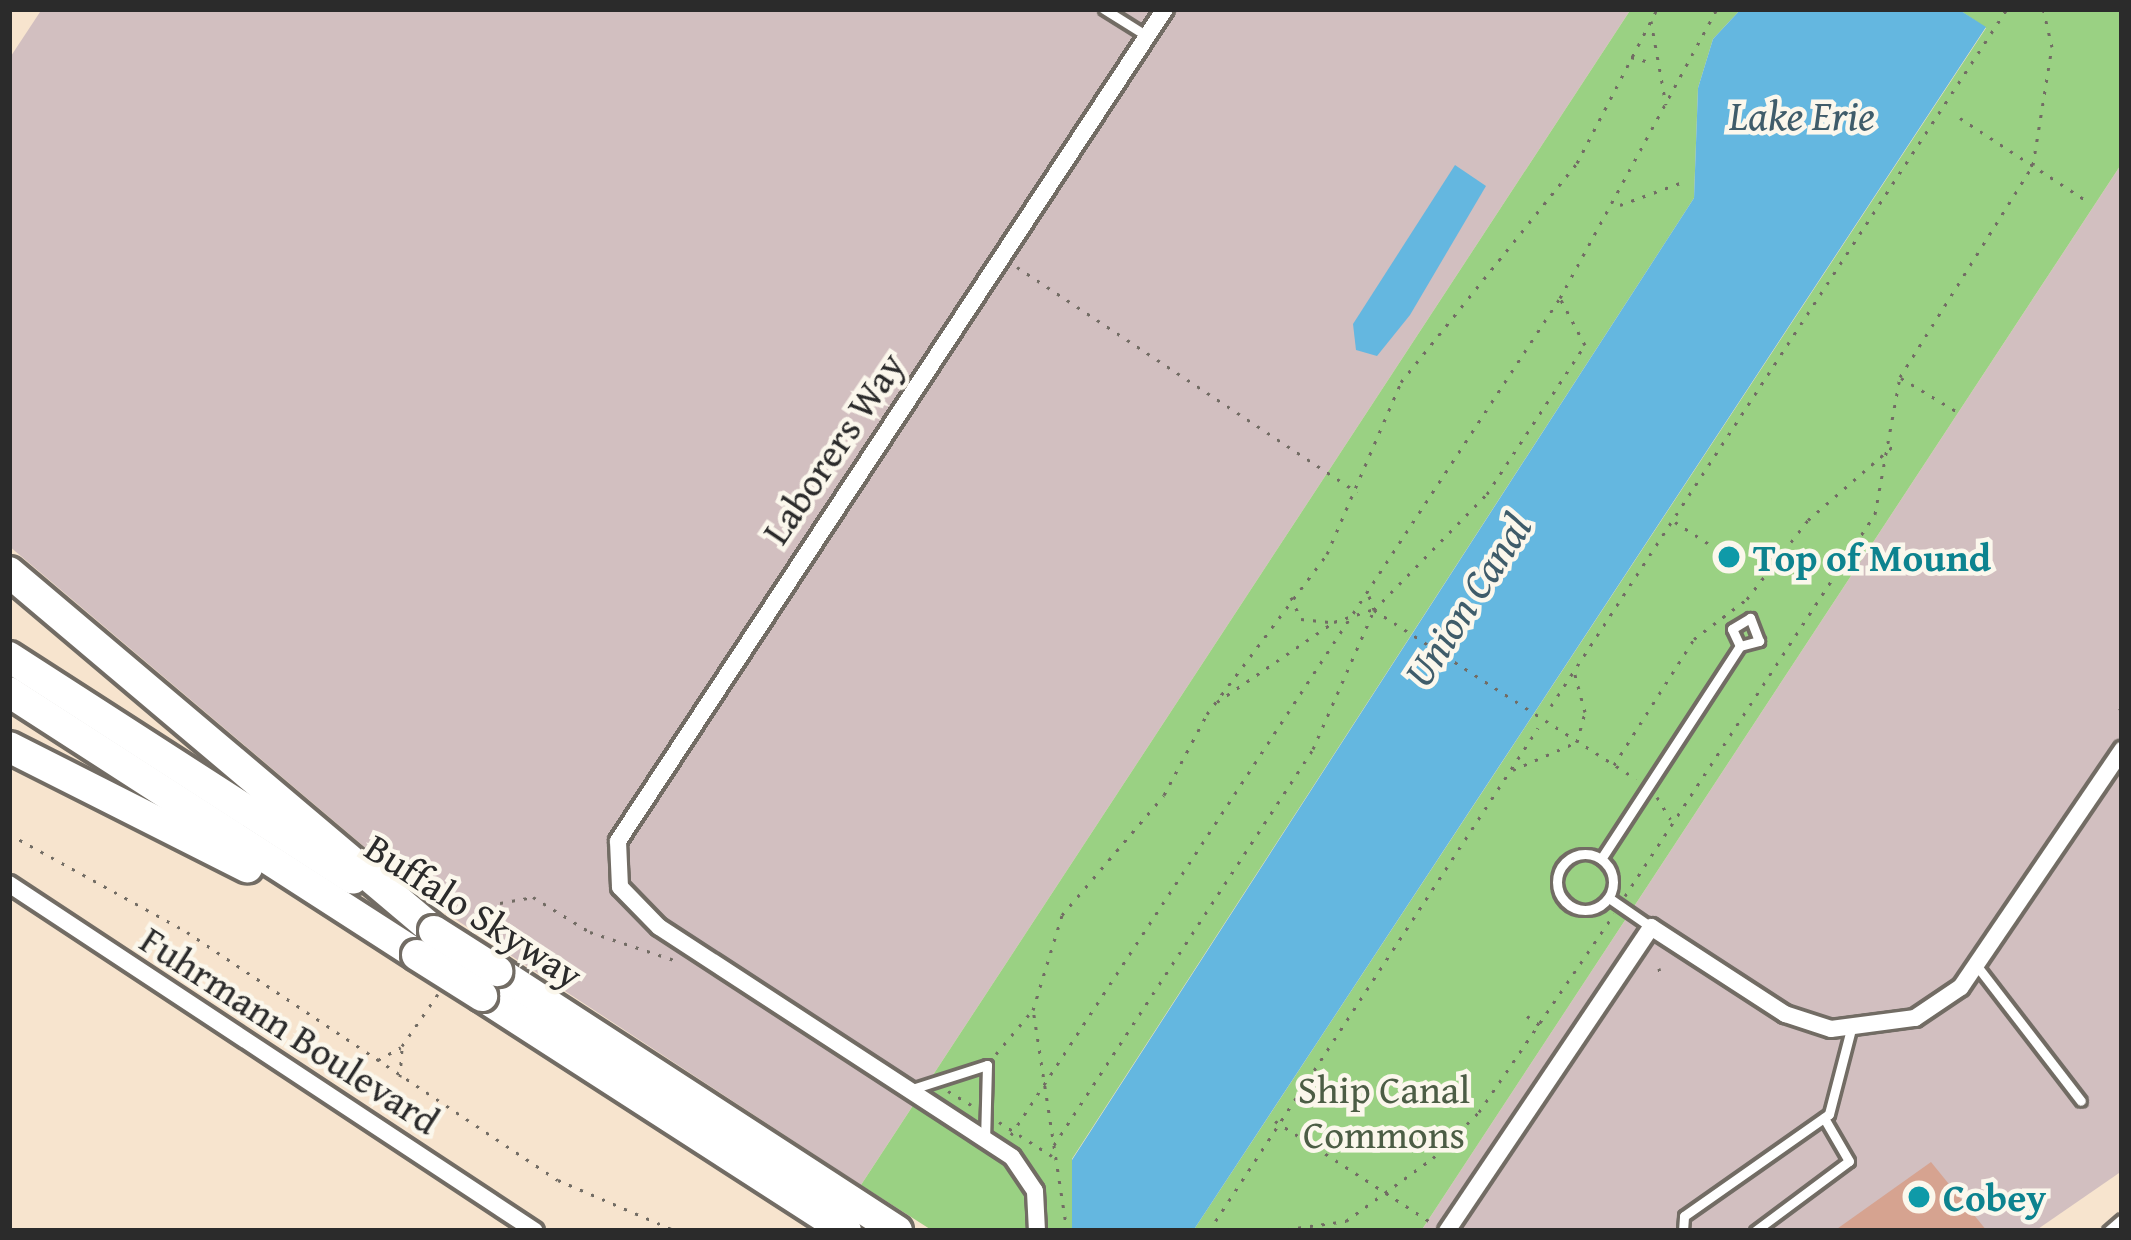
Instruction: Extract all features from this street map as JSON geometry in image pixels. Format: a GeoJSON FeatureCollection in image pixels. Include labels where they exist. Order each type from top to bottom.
{"type":"FeatureCollection","features":[{"type":"Feature","properties":{"kind":"highway"},"geometry":{"type":"LineString","coordinates":[[9,572],[426,943]]}},
{"type":"Feature","properties":{"kind":"highway","name":"Buffalo Skyway"},"geometry":{"type":"LineString","coordinates":[[9,656],[846,1231]]}},
{"type":"Feature","properties":{"kind":"highway","name":"Buffalo Skyway"},"geometry":{"type":"LineString","coordinates":[[9,692],[426,943]]}},
{"type":"Feature","properties":{"kind":"highway"},"geometry":{"type":"LineString","coordinates":[[9,747],[426,943]]}},
{"type":"Feature","properties":{"kind":"highway","name":"Buffalo Skyway"},"geometry":{"type":"LineString","coordinates":[[489,984],[897,1231]]}},
{"type":"Feature","properties":{"kind":"street","name":"Laborers Way"},"geometry":{"type":"LineString","coordinates":[[909,1090],[659,926],[620,887],[623,824],[1165,9]]}},
{"type":"Feature","properties":{"kind":"street"},"geometry":{"type":"LineString","coordinates":[[1447,1231],[1651,927],[1785,1014],[1851,1029],[1916,1018],[1977,965],[2122,750]]}},
{"type":"Feature","properties":{"kind":"street","name":"Fuhrmann Boulevard"},"geometry":{"type":"LineString","coordinates":[[9,884],[535,1231]]}},
{"type":"Feature","properties":{"kind":"street"},"geometry":{"type":"LineString","coordinates":[[909,1090],[985,1139],[1029,1177],[1037,1231]]}},
{"type":"Feature","properties":{"kind":"lane"},"geometry":{"type":"LineString","coordinates":[[1104,9],[1148,36]]}},
{"type":"Feature","properties":{"kind":"lane"},"geometry":{"type":"LineString","coordinates":[[1651,927],[1609,898],[1601,859],[1740,646]]}},
{"type":"Feature","properties":{"kind":"lane"},"geometry":{"type":"LineString","coordinates":[[1570,907],[1558,893],[1561,867],[1601,859]]}},
{"type":"Feature","properties":{"kind":"lane"},"geometry":{"type":"LineString","coordinates":[[1562,919],[1570,907],[1609,898]]}},
{"type":"Feature","properties":{"kind":"lane"},"geometry":{"type":"LineString","coordinates":[[1977,965],[2080,1101]]}},
{"type":"Feature","properties":{"kind":"lane"},"geometry":{"type":"LineString","coordinates":[[1683,1231],[1684,1216],[1824,1118],[1851,1029]]}},
{"type":"Feature","properties":{"kind":"lane"},"geometry":{"type":"LineString","coordinates":[[909,1090],[987,1065],[985,1139]]}},
{"type":"Feature","properties":{"kind":"lane"},"geometry":{"type":"LineString","coordinates":[[1755,1231],[1849,1161],[1824,1118]]}},
{"type":"Feature","properties":{"kind":"lane"},"geometry":{"type":"LineString","coordinates":[[2108,1231],[2122,1219]]}},
{"type":"Feature","properties":{"kind":"path"},"geometry":{"type":"LineString","coordinates":[[1067,1231],[1041,1090],[1033,1010],[1062,915],[1164,795],[1213,705],[1359,494],[1400,382],[1577,164],[1657,9]]}},
{"type":"Feature","properties":{"kind":"path"},"geometry":{"type":"LineString","coordinates":[[1014,1132],[1618,206],[1717,9]]}},
{"type":"Feature","properties":{"kind":"path"},"geometry":{"type":"LineString","coordinates":[[1551,706],[2007,9]]}},
{"type":"Feature","properties":{"kind":"path"},"geometry":{"type":"LineString","coordinates":[[1652,20],[1651,63],[1667,107]]}},
{"type":"Feature","properties":{"kind":"path"},"geometry":{"type":"LineString","coordinates":[[1631,57],[1651,63]]}},
{"type":"Feature","properties":{"kind":"path"},"geometry":{"type":"LineString","coordinates":[[1960,118],[2087,201]]}},
{"type":"Feature","properties":{"kind":"path"},"geometry":{"type":"LineString","coordinates":[[1618,206],[1680,183]]}},
{"type":"Feature","properties":{"kind":"path"},"geometry":{"type":"LineString","coordinates":[[1017,267],[1359,494]]}},
{"type":"Feature","properties":{"kind":"path"},"geometry":{"type":"LineString","coordinates":[[1053,1147],[1312,749],[1374,610],[1487,494],[1585,345],[1560,298]]}},
{"type":"Feature","properties":{"kind":"path"},"geometry":{"type":"LineString","coordinates":[[1900,377],[1956,411]]}},
{"type":"Feature","properties":{"kind":"path"},"geometry":{"type":"LineString","coordinates":[[1614,765],[1694,639],[1747,599],[1808,520],[1894,445]]}},
{"type":"Feature","properties":{"kind":"path"},"geometry":{"type":"LineString","coordinates":[[1673,520],[1729,557]]}},
{"type":"Feature","properties":{"kind":"path"},"geometry":{"type":"LineString","coordinates":[[1368,592],[1374,610],[1646,788],[1671,821]]}},
{"type":"Feature","properties":{"kind":"path"},"geometry":{"type":"LineString","coordinates":[[1291,593],[1301,619],[1334,622]]}},
{"type":"Feature","properties":{"kind":"path"},"geometry":{"type":"LineString","coordinates":[[1213,705],[1334,622],[1374,610]]}},
{"type":"Feature","properties":{"kind":"path"},"geometry":{"type":"LineString","coordinates":[[1574,672],[1585,712],[1577,742]]}},
{"type":"Feature","properties":{"kind":"path"},"geometry":{"type":"LineString","coordinates":[[1209,1231],[1275,1121],[1538,728]]}},
{"type":"Feature","properties":{"kind":"path"},"geometry":{"type":"LineString","coordinates":[[1510,771],[1577,742]]}},
{"type":"Feature","properties":{"kind":"path"},"geometry":{"type":"LineString","coordinates":[[9,834],[188,932],[558,1180],[676,1231]]}},
{"type":"Feature","properties":{"kind":"path"},"geometry":{"type":"LineString","coordinates":[[476,939],[500,903],[533,897],[699,974]]}},
{"type":"Feature","properties":{"kind":"path"},"geometry":{"type":"LineString","coordinates":[[378,1060],[402,1046],[451,975]]}},
{"type":"Feature","properties":{"kind":"path"},"geometry":{"type":"LineString","coordinates":[[992,1057],[1033,1010]]}},
{"type":"Feature","properties":{"kind":"path"},"geometry":{"type":"LineString","coordinates":[[1527,1016],[1540,1025]]}},
{"type":"Feature","properties":{"kind":"path"},"geometry":{"type":"LineString","coordinates":[[1018,1030],[1034,1040]]}},
{"type":"Feature","properties":{"kind":"path"},"geometry":{"type":"LineString","coordinates":[[400,1077],[402,1046]]}},
{"type":"Feature","properties":{"kind":"path"},"geometry":{"type":"LineString","coordinates":[[1275,1121],[1429,1221]]}},
{"type":"Feature","properties":{"kind":"path"},"geometry":{"type":"LineString","coordinates":[[1346,1221],[1346,1231]]}},
{"type":"Feature","properties":{"kind":"shaded area"},"geometry":{"type":"Polygon","coordinates":[[[42,9],[1631,9],[861,1185],[432,904],[9,546],[9,59],[42,9]]]}},
{"type":"Feature","properties":{"kind":"shaded area"},"geometry":{"type":"Polygon","coordinates":[[[2122,163],[2122,1171],[2035,1231],[1421,1231],[2122,163]]]}},
{"type":"Feature","properties":{"kind":"green space"},"geometry":{"type":"Polygon","coordinates":[[[1631,9],[1741,9],[1713,39],[1698,88],[1694,198],[1072,1159],[1072,1231],[933,1231],[861,1185],[1631,9]]]}},
{"type":"Feature","properties":{"kind":"green space","name":"Ship Canal Commons"},"geometry":{"type":"Polygon","coordinates":[[[1958,9],[2122,9],[2122,163],[1421,1231],[1193,1231],[1986,28],[1958,9]]]}},
{"type":"Feature","properties":{"kind":"water","name":"Lake Erie"},"geometry":{"type":"Polygon","coordinates":[[[1741,9],[1958,9],[1986,27],[1193,1231],[1072,1231],[1072,1160],[1694,198],[1698,88],[1713,39],[1741,9]]]}},
{"type":"Feature","properties":{"kind":"water"},"geometry":{"type":"Polygon","coordinates":[[[1455,165],[1486,186],[1410,315],[1377,356],[1356,350],[1353,324],[1455,165]]]}},
{"type":"Feature","properties":{"kind":"building","name":"Cobey"},"geometry":{"type":"Polygon","coordinates":[[[1931,1162],[1987,1231],[1834,1231],[1931,1162]]]}},
{"type":"Feature","properties":{"kind":"place","name":"Top of Mound"},"geometry":{"type":"Point","coordinates":[1729,557]}},
{"type":"Feature","properties":{"kind":"place","name":"Cobey"},"geometry":{"type":"Point","coordinates":[1919,1197]}},
{"type":"Feature","properties":{"kind":"water label","name":"Union Canal"},"geometry":{"type":"Point","coordinates":[1467,600]}}]}
